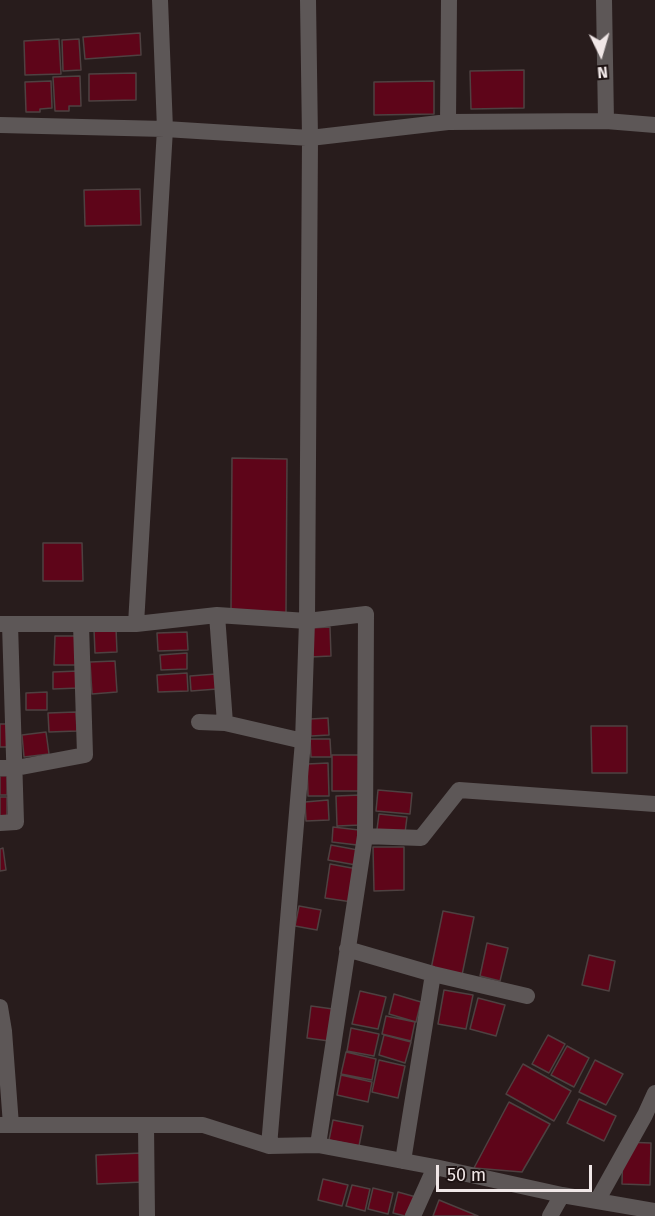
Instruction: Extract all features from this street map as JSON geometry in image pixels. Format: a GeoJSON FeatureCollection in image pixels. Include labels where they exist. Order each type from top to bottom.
{"type":"FeatureCollection","features":[{"type":"Feature","properties":{"kind":"street"},"geometry":{"type":"LineString","coordinates":[[136,624],[165,129],[160,0]]}},
{"type":"Feature","properties":{"kind":"street"},"geometry":{"type":"LineString","coordinates":[[269,1146],[303,741],[307,621],[310,138],[308,0]]}},
{"type":"Feature","properties":{"kind":"street"},"geometry":{"type":"LineString","coordinates":[[448,122],[449,0]]}},
{"type":"Feature","properties":{"kind":"street"},"geometry":{"type":"LineString","coordinates":[[604,0],[606,121]]}},
{"type":"Feature","properties":{"kind":"street"},"geometry":{"type":"LineString","coordinates":[[0,124],[165,129],[310,138],[448,122],[606,121],[655,125]]}},
{"type":"Feature","properties":{"kind":"street"},"geometry":{"type":"LineString","coordinates":[[0,823],[16,822],[8,768],[5,624],[136,624],[217,615],[307,621],[366,614],[365,836],[318,1144]]}},
{"type":"Feature","properties":{"kind":"street"},"geometry":{"type":"LineString","coordinates":[[217,615],[225,723]]}},
{"type":"Feature","properties":{"kind":"street"},"geometry":{"type":"LineString","coordinates":[[8,768],[85,755],[81,624]]}},
{"type":"Feature","properties":{"kind":"street"},"geometry":{"type":"LineString","coordinates":[[199,722],[225,723],[303,741]]}},
{"type":"Feature","properties":{"kind":"street"},"geometry":{"type":"LineString","coordinates":[[365,836],[421,838],[459,790],[655,804]]}},
{"type":"Feature","properties":{"kind":"street"},"geometry":{"type":"LineString","coordinates":[[347,950],[433,974],[527,996]]}},
{"type":"Feature","properties":{"kind":"street"},"geometry":{"type":"LineString","coordinates":[[403,1161],[433,974]]}},
{"type":"Feature","properties":{"kind":"street"},"geometry":{"type":"LineString","coordinates":[[0,1007],[4,1031],[5,1125],[203,1125],[269,1146],[318,1144],[562,1195],[655,1211]]}},
{"type":"Feature","properties":{"kind":"street"},"geometry":{"type":"LineString","coordinates":[[597,1201],[645,1115],[654,1094]]}},
{"type":"Feature","properties":{"kind":"street"},"geometry":{"type":"LineString","coordinates":[[146,1125],[147,1216]]}},
{"type":"Feature","properties":{"kind":"street"},"geometry":{"type":"LineString","coordinates":[[413,1216],[435,1167]]}},
{"type":"Feature","properties":{"kind":"street"},"geometry":{"type":"LineString","coordinates":[[550,1216],[562,1195]]}},
{"type":"Feature","properties":{"kind":"building"},"geometry":{"type":"Polygon","coordinates":[[[140,33],[141,55],[85,59],[83,37],[140,33]]]}},
{"type":"Feature","properties":{"kind":"building"},"geometry":{"type":"Polygon","coordinates":[[[59,39],[61,74],[25,75],[24,41],[59,39]]]}},
{"type":"Feature","properties":{"kind":"building"},"geometry":{"type":"Polygon","coordinates":[[[79,39],[81,70],[63,71],[62,40],[79,39]]]}},
{"type":"Feature","properties":{"kind":"building"},"geometry":{"type":"Polygon","coordinates":[[[524,70],[524,108],[471,109],[470,71],[524,70]]]}},
{"type":"Feature","properties":{"kind":"building"},"geometry":{"type":"Polygon","coordinates":[[[136,73],[136,100],[89,101],[89,74],[136,73]]]}},
{"type":"Feature","properties":{"kind":"building"},"geometry":{"type":"Polygon","coordinates":[[[80,76],[81,106],[69,106],[69,111],[55,111],[53,77],[80,76]]]}},
{"type":"Feature","properties":{"kind":"building"},"geometry":{"type":"Polygon","coordinates":[[[51,81],[52,108],[40,109],[40,112],[26,112],[25,82],[51,81]]]}},
{"type":"Feature","properties":{"kind":"building"},"geometry":{"type":"Polygon","coordinates":[[[434,81],[434,114],[374,115],[374,82],[434,81]]]}},
{"type":"Feature","properties":{"kind":"building"},"geometry":{"type":"Polygon","coordinates":[[[140,189],[141,225],[85,226],[84,190],[140,189]]]}},
{"type":"Feature","properties":{"kind":"building"},"geometry":{"type":"Polygon","coordinates":[[[232,458],[287,459],[286,613],[231,613],[232,458]]]}},
{"type":"Feature","properties":{"kind":"building"},"geometry":{"type":"Polygon","coordinates":[[[43,543],[82,543],[83,581],[43,581],[43,543]]]}},
{"type":"Feature","properties":{"kind":"building"},"geometry":{"type":"Polygon","coordinates":[[[330,627],[331,656],[310,657],[309,628],[330,627]]]}},
{"type":"Feature","properties":{"kind":"building"},"geometry":{"type":"Polygon","coordinates":[[[116,628],[117,652],[95,653],[94,629],[116,628]]]}},
{"type":"Feature","properties":{"kind":"building"},"geometry":{"type":"Polygon","coordinates":[[[187,632],[188,650],[158,651],[157,633],[187,632]]]}},
{"type":"Feature","properties":{"kind":"building"},"geometry":{"type":"Polygon","coordinates":[[[55,636],[79,636],[78,665],[54,665],[55,636]]]}},
{"type":"Feature","properties":{"kind":"building"},"geometry":{"type":"Polygon","coordinates":[[[187,653],[187,669],[161,670],[160,655],[187,653]]]}},
{"type":"Feature","properties":{"kind":"building"},"geometry":{"type":"Polygon","coordinates":[[[115,661],[117,692],[92,694],[90,662],[115,661]]]}},
{"type":"Feature","properties":{"kind":"building"},"geometry":{"type":"Polygon","coordinates":[[[79,671],[79,688],[53,689],[53,672],[79,671]]]}},
{"type":"Feature","properties":{"kind":"building"},"geometry":{"type":"Polygon","coordinates":[[[187,673],[188,691],[158,692],[157,675],[187,673]]]}},
{"type":"Feature","properties":{"kind":"building"},"geometry":{"type":"Polygon","coordinates":[[[216,674],[217,689],[191,691],[190,676],[216,674]]]}},
{"type":"Feature","properties":{"kind":"building"},"geometry":{"type":"Polygon","coordinates":[[[47,692],[47,710],[26,710],[26,693],[47,692]]]}},
{"type":"Feature","properties":{"kind":"building"},"geometry":{"type":"Polygon","coordinates":[[[76,712],[77,731],[49,732],[48,713],[76,712]]]}},
{"type":"Feature","properties":{"kind":"building"},"geometry":{"type":"Polygon","coordinates":[[[328,718],[329,735],[311,736],[310,719],[328,718]]]}},
{"type":"Feature","properties":{"kind":"building"},"geometry":{"type":"Polygon","coordinates":[[[0,724],[9,724],[9,747],[0,747],[0,724]]]}},
{"type":"Feature","properties":{"kind":"building"},"geometry":{"type":"Polygon","coordinates":[[[591,726],[627,726],[627,773],[592,773],[591,726]]]}},
{"type":"Feature","properties":{"kind":"building"},"geometry":{"type":"Polygon","coordinates":[[[46,732],[49,754],[24,757],[22,735],[46,732]]]}},
{"type":"Feature","properties":{"kind":"building"},"geometry":{"type":"Polygon","coordinates":[[[310,739],[330,739],[331,757],[311,757],[310,739]]]}},
{"type":"Feature","properties":{"kind":"building"},"geometry":{"type":"Polygon","coordinates":[[[332,755],[361,755],[362,791],[332,791],[332,755]]]}},
{"type":"Feature","properties":{"kind":"building"},"geometry":{"type":"Polygon","coordinates":[[[328,763],[329,796],[308,796],[307,764],[328,763]]]}},
{"type":"Feature","properties":{"kind":"building"},"geometry":{"type":"Polygon","coordinates":[[[0,776],[7,776],[7,795],[0,795],[0,776]]]}},
{"type":"Feature","properties":{"kind":"building"},"geometry":{"type":"Polygon","coordinates":[[[378,790],[412,793],[410,814],[376,811],[378,790]]]}},
{"type":"Feature","properties":{"kind":"building"},"geometry":{"type":"Polygon","coordinates":[[[360,795],[361,825],[337,826],[336,796],[360,795]]]}},
{"type":"Feature","properties":{"kind":"building"},"geometry":{"type":"Polygon","coordinates":[[[0,797],[7,797],[7,818],[0,818],[0,797]]]}},
{"type":"Feature","properties":{"kind":"building"},"geometry":{"type":"Polygon","coordinates":[[[328,800],[329,820],[306,821],[305,802],[328,800]]]}},
{"type":"Feature","properties":{"kind":"building"},"geometry":{"type":"Polygon","coordinates":[[[379,814],[407,817],[404,841],[376,837],[379,814]]]}},
{"type":"Feature","properties":{"kind":"building"},"geometry":{"type":"Polygon","coordinates":[[[333,827],[359,830],[357,845],[332,842],[333,827]]]}},
{"type":"Feature","properties":{"kind":"building"},"geometry":{"type":"Polygon","coordinates":[[[331,845],[358,850],[356,865],[328,860],[331,845]]]}},
{"type":"Feature","properties":{"kind":"building"},"geometry":{"type":"Polygon","coordinates":[[[373,847],[404,847],[404,890],[374,891],[373,847]]]}},
{"type":"Feature","properties":{"kind":"building"},"geometry":{"type":"Polygon","coordinates":[[[3,848],[6,870],[0,871],[0,849],[3,848]]]}},
{"type":"Feature","properties":{"kind":"building"},"geometry":{"type":"Polygon","coordinates":[[[330,864],[357,869],[352,902],[325,898],[330,864]]]}},
{"type":"Feature","properties":{"kind":"building"},"geometry":{"type":"Polygon","coordinates":[[[299,906],[321,910],[317,930],[295,926],[299,906]]]}},
{"type":"Feature","properties":{"kind":"building"},"geometry":{"type":"Polygon","coordinates":[[[443,911],[474,917],[462,975],[431,969],[443,911]]]}},
{"type":"Feature","properties":{"kind":"building"},"geometry":{"type":"Polygon","coordinates":[[[487,943],[508,948],[500,981],[480,976],[487,943]]]}},
{"type":"Feature","properties":{"kind":"building"},"geometry":{"type":"Polygon","coordinates":[[[589,955],[615,961],[609,991],[582,985],[589,955]]]}},
{"type":"Feature","properties":{"kind":"building"},"geometry":{"type":"Polygon","coordinates":[[[444,990],[473,995],[466,1029],[438,1024],[444,990]]]}},
{"type":"Feature","properties":{"kind":"building"},"geometry":{"type":"Polygon","coordinates":[[[360,991],[386,997],[378,1029],[352,1024],[360,991]]]}},
{"type":"Feature","properties":{"kind":"building"},"geometry":{"type":"Polygon","coordinates":[[[394,994],[421,1002],[416,1022],[389,1014],[394,994]]]}},
{"type":"Feature","properties":{"kind":"building"},"geometry":{"type":"Polygon","coordinates":[[[478,998],[505,1005],[496,1036],[470,1029],[478,998]]]}},
{"type":"Feature","properties":{"kind":"building"},"geometry":{"type":"Polygon","coordinates":[[[311,1006],[333,1009],[329,1041],[307,1038],[311,1006]]]}},
{"type":"Feature","properties":{"kind":"building"},"geometry":{"type":"Polygon","coordinates":[[[386,1016],[415,1022],[411,1041],[382,1034],[386,1016]]]}},
{"type":"Feature","properties":{"kind":"building"},"geometry":{"type":"Polygon","coordinates":[[[351,1028],[379,1034],[374,1056],[347,1051],[351,1028]]]}},
{"type":"Feature","properties":{"kind":"building"},"geometry":{"type":"Polygon","coordinates":[[[384,1035],[411,1042],[405,1063],[379,1055],[384,1035]]]}},
{"type":"Feature","properties":{"kind":"building"},"geometry":{"type":"Polygon","coordinates":[[[548,1035],[565,1044],[549,1073],[532,1064],[548,1035]]]}},
{"type":"Feature","properties":{"kind":"building"},"geometry":{"type":"Polygon","coordinates":[[[567,1046],[589,1058],[574,1087],[551,1075],[567,1046]]]}},
{"type":"Feature","properties":{"kind":"building"},"geometry":{"type":"Polygon","coordinates":[[[346,1052],[376,1059],[372,1080],[341,1074],[346,1052]]]}},
{"type":"Feature","properties":{"kind":"building"},"geometry":{"type":"Polygon","coordinates":[[[379,1060],[405,1066],[398,1098],[372,1092],[379,1060]]]}},
{"type":"Feature","properties":{"kind":"building"},"geometry":{"type":"Polygon","coordinates":[[[595,1060],[623,1074],[606,1105],[579,1092],[595,1060]]]}},
{"type":"Feature","properties":{"kind":"building"},"geometry":{"type":"Polygon","coordinates":[[[523,1064],[571,1091],[554,1121],[506,1094],[523,1064]]]}},
{"type":"Feature","properties":{"kind":"building"},"geometry":{"type":"Polygon","coordinates":[[[341,1075],[372,1082],[368,1102],[337,1095],[341,1075]]]}},
{"type":"Feature","properties":{"kind":"building"},"geometry":{"type":"Polygon","coordinates":[[[579,1099],[616,1116],[604,1141],[567,1123],[579,1099]]]}},
{"type":"Feature","properties":{"kind":"building"},"geometry":{"type":"Polygon","coordinates":[[[509,1102],[550,1124],[522,1172],[474,1168],[509,1102]]]}},
{"type":"Feature","properties":{"kind":"building"},"geometry":{"type":"Polygon","coordinates":[[[333,1120],[363,1126],[359,1146],[329,1140],[333,1120]]]}},
{"type":"Feature","properties":{"kind":"building"},"geometry":{"type":"Polygon","coordinates":[[[623,1142],[651,1143],[650,1185],[622,1184],[623,1142]]]}},
{"type":"Feature","properties":{"kind":"building"},"geometry":{"type":"Polygon","coordinates":[[[142,1153],[143,1182],[97,1184],[96,1155],[142,1153]]]}},
{"type":"Feature","properties":{"kind":"building"},"geometry":{"type":"Polygon","coordinates":[[[323,1179],[348,1185],[342,1206],[318,1200],[323,1179]]]}},
{"type":"Feature","properties":{"kind":"building"},"geometry":{"type":"Polygon","coordinates":[[[352,1185],[370,1189],[365,1211],[346,1206],[352,1185]]]}},
{"type":"Feature","properties":{"kind":"building"},"geometry":{"type":"Polygon","coordinates":[[[373,1188],[393,1193],[388,1214],[368,1209],[373,1188]]]}},
{"type":"Feature","properties":{"kind":"building"},"geometry":{"type":"Polygon","coordinates":[[[398,1192],[416,1197],[405,1216],[393,1213],[398,1192]]]}},
{"type":"Feature","properties":{"kind":"building"},"geometry":{"type":"Polygon","coordinates":[[[439,1200],[478,1216],[433,1216],[439,1200]]]}}]}
